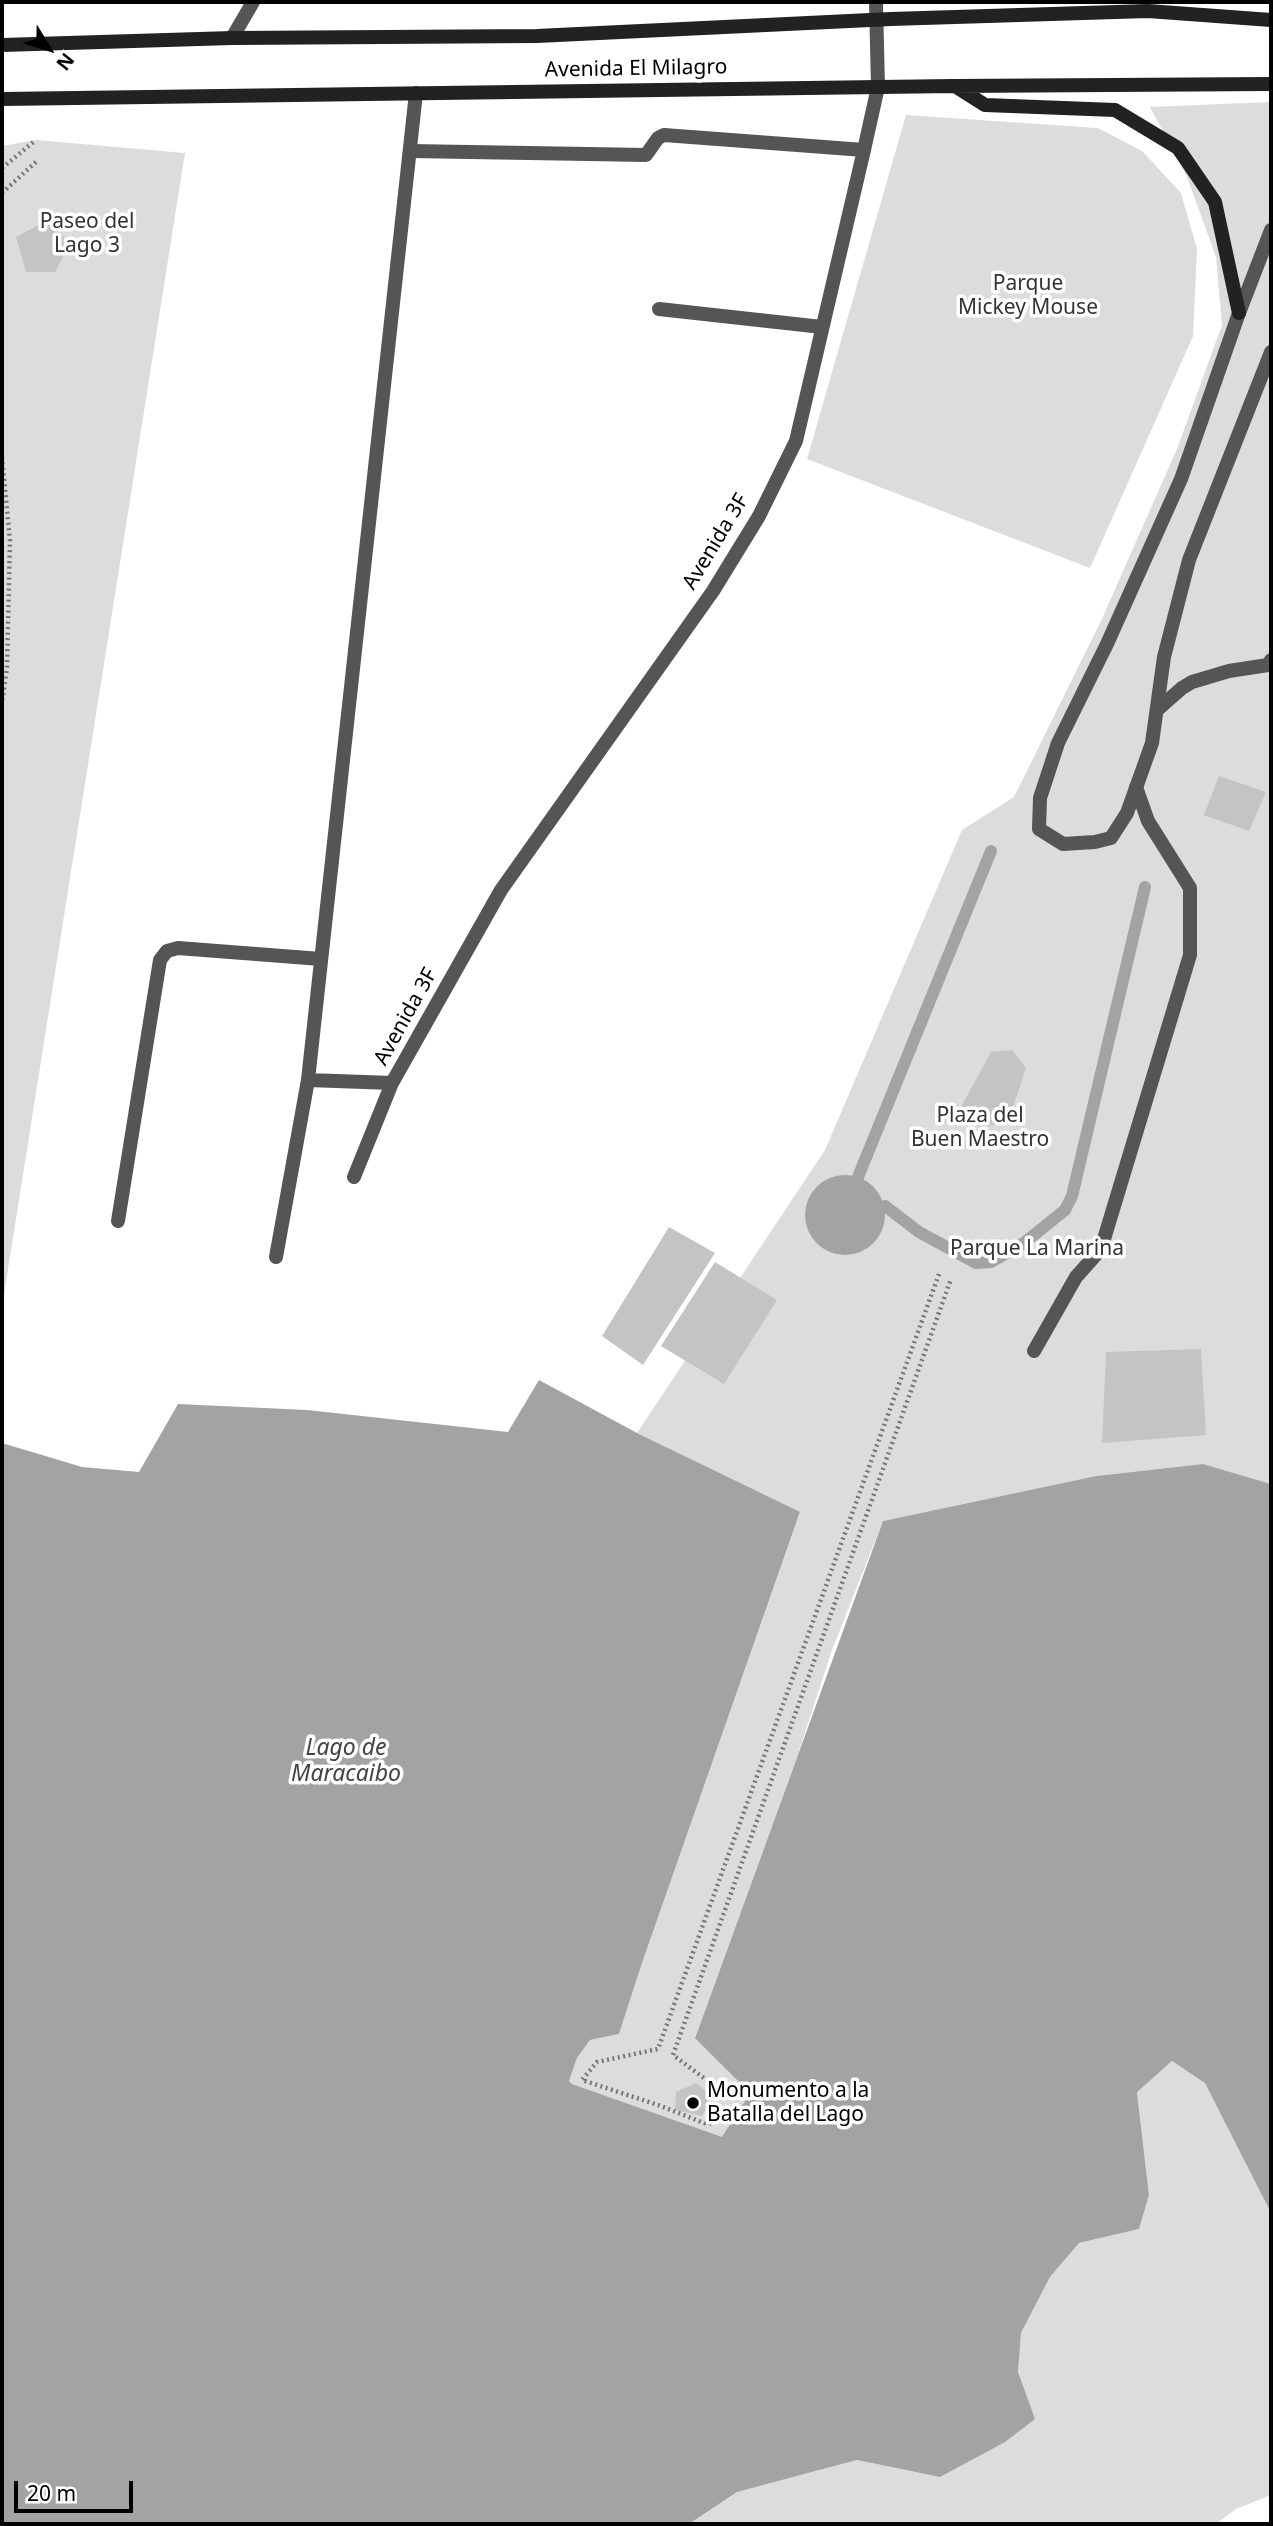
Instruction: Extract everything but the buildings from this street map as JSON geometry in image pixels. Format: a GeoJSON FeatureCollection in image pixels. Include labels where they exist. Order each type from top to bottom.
{"type":"FeatureCollection","features":[{"type":"Feature","properties":{"kind":"main road"},"geometry":{"type":"LineString","coordinates":[[1148,11],[1177,2]]}},
{"type":"Feature","properties":{"kind":"main road","name":"Avenida El Milagro"},"geometry":{"type":"LineString","coordinates":[[2,45],[232,38],[537,36],[1148,11],[1271,20]]}},
{"type":"Feature","properties":{"kind":"main road","name":"Avenida El Milagro"},"geometry":{"type":"LineString","coordinates":[[2,99],[1271,84]]}},
{"type":"Feature","properties":{"kind":"main road"},"geometry":{"type":"LineString","coordinates":[[953,86],[985,105],[1115,110],[1178,148],[1215,202],[1239,313]]}},
{"type":"Feature","properties":{"kind":"street"},"geometry":{"type":"LineString","coordinates":[[232,38],[253,2]]}},
{"type":"Feature","properties":{"kind":"street"},"geometry":{"type":"LineString","coordinates":[[876,2],[877,20]]}},
{"type":"Feature","properties":{"kind":"street","name":"Avenida 3F"},"geometry":{"type":"LineString","coordinates":[[308,1080],[392,1083],[501,890],[713,591],[759,516],[796,440],[878,87],[877,20]]}},
{"type":"Feature","properties":{"kind":"street"},"geometry":{"type":"LineString","coordinates":[[276,1257],[308,1080],[416,93]]}},
{"type":"Feature","properties":{"kind":"street"},"geometry":{"type":"LineString","coordinates":[[410,151],[646,155],[658,138],[664,135],[864,150]]}},
{"type":"Feature","properties":{"kind":"street"},"geometry":{"type":"LineString","coordinates":[[1271,230],[1181,479],[1107,644],[1058,743],[1040,798],[1039,829],[1063,844],[1111,838],[1127,813],[1152,743],[1164,657],[1189,559],[1271,352]]}},
{"type":"Feature","properties":{"kind":"street"},"geometry":{"type":"LineString","coordinates":[[659,309],[822,327]]}},
{"type":"Feature","properties":{"kind":"street"},"geometry":{"type":"LineString","coordinates":[[1157,710],[1192,682],[1229,671],[1268,665],[1271,660]]}},
{"type":"Feature","properties":{"kind":"street"},"geometry":{"type":"LineString","coordinates":[[1034,1351],[1076,1277],[1101,1249],[1190,955],[1191,888],[1148,821],[1136,788]]}},
{"type":"Feature","properties":{"kind":"street"},"geometry":{"type":"LineString","coordinates":[[118,1221],[160,960],[167,951],[178,948],[321,959]]}},
{"type":"Feature","properties":{"kind":"street"},"geometry":{"type":"LineString","coordinates":[[354,1177],[392,1083]]}},
{"type":"Feature","properties":{"kind":"path"},"geometry":{"type":"LineString","coordinates":[[2,168],[36,141]]}},
{"type":"Feature","properties":{"kind":"path"},"geometry":{"type":"LineString","coordinates":[[2,192],[37,161]]}},
{"type":"Feature","properties":{"kind":"path"},"geometry":{"type":"LineString","coordinates":[[2,457],[10,541],[2,703]]}},
{"type":"Feature","properties":{"kind":"path"},"geometry":{"type":"LineString","coordinates":[[939,1274],[658,2049],[597,2062],[582,2080],[709,2125],[724,2093],[673,2055],[951,1279]]}},
{"type":"Feature","properties":{"kind":"green space","name":"Parque La Marina"},"geometry":{"type":"Polygon","coordinates":[[[1271,102],[1271,1484],[1203,1464],[1096,1476],[883,1521],[832,1650],[797,1757],[695,2037],[738,2081],[747,2098],[723,2138],[569,2081],[577,2058],[590,2040],[619,2034],[800,1513],[637,1433],[825,1150],[962,830],[1014,797],[1101,621],[1177,449],[1222,325],[1216,257],[1187,177],[1150,107],[1271,102]]]}},
{"type":"Feature","properties":{"kind":"green space","name":"Parque Mickey Mouse"},"geometry":{"type":"Polygon","coordinates":[[[906,115],[1098,128],[1142,151],[1181,193],[1197,249],[1193,336],[1090,568],[807,459],[906,115]]]}},
{"type":"Feature","properties":{"kind":"green space","name":"Paseo del Lago 3"},"geometry":{"type":"Polygon","coordinates":[[[36,140],[185,153],[2,1307],[2,146],[36,140]]]}},
{"type":"Feature","properties":{"kind":"green space"},"geometry":{"type":"Polygon","coordinates":[[[1172,2061],[1205,2082],[1271,2213],[1271,2495],[1236,2509],[1216,2524],[689,2524],[737,2492],[857,2460],[940,2477],[1034,2419],[1018,2372],[1021,2333],[1050,2277],[1079,2243],[1139,2229],[1149,2195],[1137,2091],[1172,2061]]]}},
{"type":"Feature","properties":{"kind":"water"},"geometry":{"type":"Polygon","coordinates":[[[837,1175],[853,1175],[874,1186],[885,1207],[885,1223],[874,1244],[853,1255],[837,1255],[823,1249],[811,1237],[805,1223],[805,1207],[811,1193],[823,1181],[837,1175]]]}},
{"type":"Feature","properties":{"kind":"water","name":"Lago de Maracaibo"},"geometry":{"type":"Polygon","coordinates":[[[539,1380],[637,1433],[800,1512],[619,2034],[590,2040],[577,2058],[569,2081],[722,2137],[747,2098],[738,2081],[695,2038],[883,1521],[1096,1476],[1203,1464],[1271,1484],[1271,2213],[1205,2083],[1172,2061],[1137,2092],[1149,2195],[1139,2229],[1079,2243],[1050,2277],[1021,2333],[1018,2372],[1035,2419],[1005,2442],[940,2477],[857,2460],[737,2492],[689,2524],[2,2524],[2,1443],[82,1467],[139,1472],[178,1404],[307,1410],[508,1432],[539,1380]]]}},
{"type":"Feature","properties":{"kind":"waterway"},"geometry":{"type":"LineString","coordinates":[[858,1177],[991,851]]}},
{"type":"Feature","properties":{"kind":"waterway"},"geometry":{"type":"LineString","coordinates":[[885,1206],[919,1232],[976,1263],[991,1262],[1024,1243],[1065,1210],[1072,1196],[1145,887]]}},
{"type":"Feature","properties":{"kind":"place","name":"Monumento a la Batalla del Lago"},"geometry":{"type":"Point","coordinates":[693,2103]}},
{"type":"Feature","properties":{"kind":"park label","name":"Plaza del Buen Maestro"},"geometry":{"type":"Point","coordinates":[980,1128]}}]}
